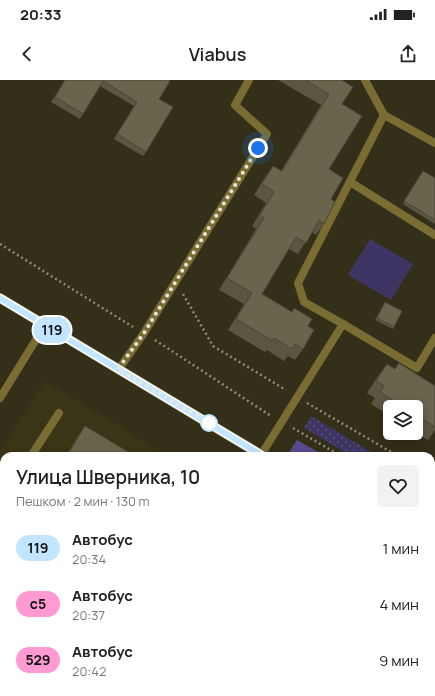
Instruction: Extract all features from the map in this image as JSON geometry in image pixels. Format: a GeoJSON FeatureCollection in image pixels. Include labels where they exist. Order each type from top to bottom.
{"type":"FeatureCollection","features":[{"type":"Feature","properties":{"kind":"street"},"geometry":{"type":"LineString","coordinates":[[0,298],[257,452]]}},
{"type":"Feature","properties":{"kind":"lane"},"geometry":{"type":"LineString","coordinates":[[118,369],[144,333],[267,134],[235,105],[249,80]]}},
{"type":"Feature","properties":{"kind":"lane"},"geometry":{"type":"LineString","coordinates":[[365,80],[384,115],[435,143]]}},
{"type":"Feature","properties":{"kind":"lane"},"geometry":{"type":"LineString","coordinates":[[384,115],[298,283],[304,302],[417,368],[435,338]]}},
{"type":"Feature","properties":{"kind":"lane"},"geometry":{"type":"LineString","coordinates":[[350,182],[435,234]]}},
{"type":"Feature","properties":{"kind":"lane"},"geometry":{"type":"LineString","coordinates":[[264,452],[343,324]]}},
{"type":"Feature","properties":{"kind":"lane"},"geometry":{"type":"LineString","coordinates":[[0,398],[45,325]]}},
{"type":"Feature","properties":{"kind":"lane"},"geometry":{"type":"LineString","coordinates":[[34,452],[58,413]]}},
{"type":"Feature","properties":{"kind":"path"},"geometry":{"type":"LineString","coordinates":[[0,244],[144,333],[281,422],[334,452]]}},
{"type":"Feature","properties":{"kind":"path"},"geometry":{"type":"LineString","coordinates":[[175,282],[213,346],[391,452]]}},
{"type":"Feature","properties":{"kind":"shaded area"},"geometry":{"type":"Polygon","coordinates":[[[370,239],[413,264],[391,300],[348,275],[370,239]]]}},
{"type":"Feature","properties":{"kind":"shaded area"},"geometry":{"type":"Polygon","coordinates":[[[45,381],[161,452],[0,452],[45,381]]]}},
{"type":"Feature","properties":{"kind":"shaded area"},"geometry":{"type":"Polygon","coordinates":[[[311,416],[371,452],[344,452],[304,428],[311,416]]]}},
{"type":"Feature","properties":{"kind":"green space"},"geometry":{"type":"Polygon","coordinates":[[[297,440],[318,452],[289,452],[297,440]]]}},
{"type":"Feature","properties":{"kind":"building"},"geometry":{"type":"Polygon","coordinates":[[[65,80],[168,80],[170,81],[159,99],[173,107],[146,152],[117,134],[137,102],[103,81],[83,114],[55,97],[65,80]]]}},
{"type":"Feature","properties":{"kind":"building"},"geometry":{"type":"Polygon","coordinates":[[[305,80],[342,80],[353,87],[342,104],[362,116],[329,169],[343,178],[331,199],[335,202],[324,224],[319,220],[306,243],[296,237],[262,294],[292,312],[294,308],[312,319],[308,326],[314,330],[303,349],[295,344],[292,349],[274,338],[273,341],[236,319],[252,293],[227,278],[264,218],[260,215],[274,192],[262,184],[273,166],[282,171],[329,94],[305,80]]]}},
{"type":"Feature","properties":{"kind":"building"},"geometry":{"type":"Polygon","coordinates":[[[423,171],[435,178],[435,220],[404,201],[423,171]]]}},
{"type":"Feature","properties":{"kind":"building"},"geometry":{"type":"Polygon","coordinates":[[[385,302],[402,311],[394,327],[377,318],[385,302]]]}},
{"type":"Feature","properties":{"kind":"building"},"geometry":{"type":"Polygon","coordinates":[[[399,363],[435,386],[435,427],[423,419],[423,400],[392,400],[380,392],[384,386],[376,381],[387,364],[395,369],[399,363]]]}},
{"type":"Feature","properties":{"kind":"building"},"geometry":{"type":"Polygon","coordinates":[[[85,426],[128,452],[69,452],[85,426]]]}},
{"type":"Feature","properties":{"kind":"bus line","name":"119"},"geometry":{"type":"LineString","coordinates":[[0,298],[257,452]]}},
{"type":"Feature","properties":{"kind":"route"},"geometry":{"type":"LineString","coordinates":[[209,423],[118,369],[144,333],[258,148]]}}]}
